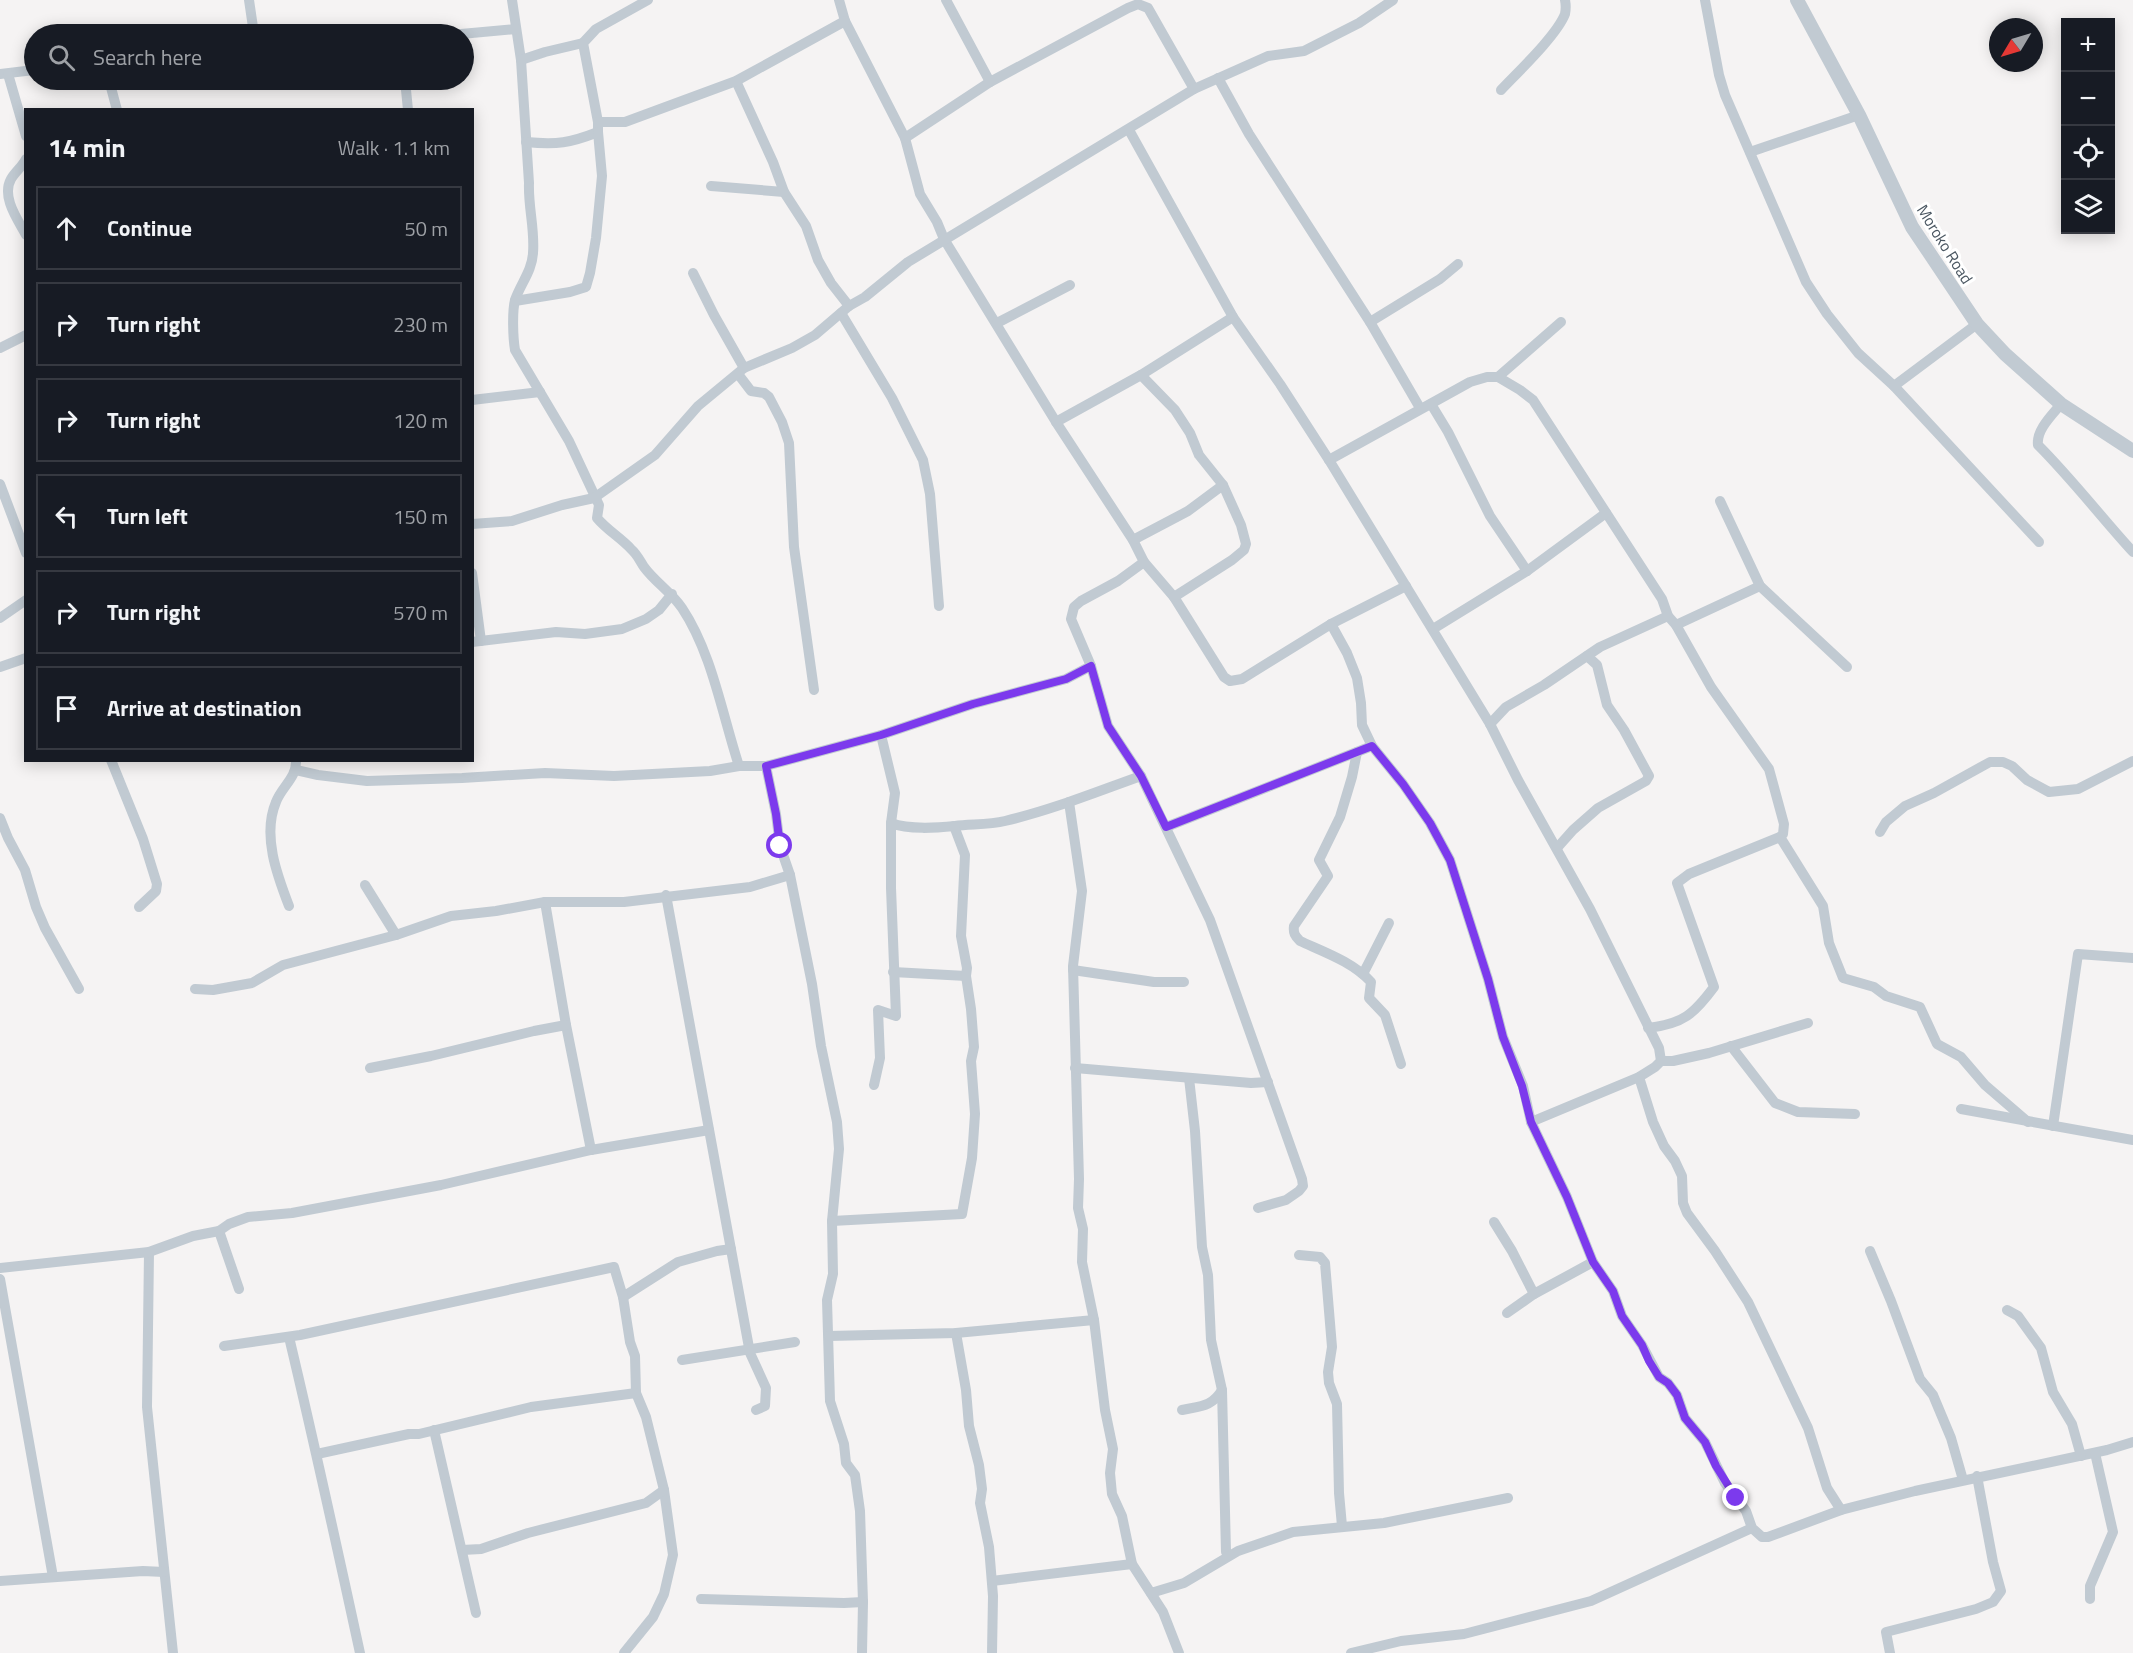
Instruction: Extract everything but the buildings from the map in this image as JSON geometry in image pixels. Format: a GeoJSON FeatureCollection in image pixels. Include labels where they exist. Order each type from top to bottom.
{"type":"FeatureCollection","features":[{"type":"Feature","properties":{"kind":"street"},"geometry":{"type":"LineString","coordinates":[[249,0],[253,24]]}},
{"type":"Feature","properties":{"kind":"street"},"geometry":{"type":"LineString","coordinates":[[512,0],[521,60],[533,255],[527,277],[515,301],[513,338],[515,350],[569,441],[599,506],[597,518],[630,547],[645,568],[672,594],[693,626],[715,682],[739,766]]}},
{"type":"Feature","properties":{"kind":"street"},"geometry":{"type":"LineString","coordinates":[[521,60],[583,43],[596,29],[648,0]]}},
{"type":"Feature","properties":{"kind":"street"},"geometry":{"type":"LineString","coordinates":[[838,0],[845,21],[905,138],[920,194],[938,222],[944,239],[1056,422],[1133,540],[1144,562],[1174,597],[1224,677],[1230,681],[1242,679],[1331,624],[1406,586]]}},
{"type":"Feature","properties":{"kind":"street"},"geometry":{"type":"LineString","coordinates":[[946,0],[990,82]]}},
{"type":"Feature","properties":{"kind":"street"},"geometry":{"type":"LineString","coordinates":[[474,524],[512,520],[594,498],[655,454],[698,406],[741,371],[815,335],[845,309],[865,297],[908,262],[944,239],[1194,90],[1268,56],[1304,51],[1359,23],[1393,0]]}},
{"type":"Feature","properties":{"kind":"street"},"geometry":{"type":"LineString","coordinates":[[1501,90],[1543,45],[1562,19],[1565,12],[1565,0]]}},
{"type":"Feature","properties":{"kind":"street"},"geometry":{"type":"LineString","coordinates":[[1705,0],[1719,75],[1737,126],[1806,282],[1837,329],[1858,353],[1894,386],[2039,542]]}},
{"type":"Feature","properties":{"kind":"street","name":"Moroko Road"},"geometry":{"type":"LineString","coordinates":[[1797,0],[1859,115],[1912,227],[1977,324],[2061,404],[2133,451]]}},
{"type":"Feature","properties":{"kind":"street"},"geometry":{"type":"LineString","coordinates":[[905,138],[990,82],[1138,4],[1148,8],[1194,90]]}},
{"type":"Feature","properties":{"kind":"street"},"geometry":{"type":"LineString","coordinates":[[526,142],[555,145],[576,141],[598,127],[625,122],[736,81],[845,21]]}},
{"type":"Feature","properties":{"kind":"street"},"geometry":{"type":"LineString","coordinates":[[474,33],[516,28]]}},
{"type":"Feature","properties":{"kind":"street"},"geometry":{"type":"LineString","coordinates":[[515,301],[570,292],[585,286],[590,273],[602,176],[598,127],[583,43]]}},
{"type":"Feature","properties":{"kind":"street"},"geometry":{"type":"LineString","coordinates":[[24,71],[4,74],[24,130]]}},
{"type":"Feature","properties":{"kind":"street"},"geometry":{"type":"LineString","coordinates":[[1218,78],[1249,134],[1370,322],[1420,408]]}},
{"type":"Feature","properties":{"kind":"street"},"geometry":{"type":"LineString","coordinates":[[736,81],[773,162],[784,192],[806,226],[818,260],[923,460],[930,494],[939,606]]}},
{"type":"Feature","properties":{"kind":"street"},"geometry":{"type":"LineString","coordinates":[[112,90],[116,108]]}},
{"type":"Feature","properties":{"kind":"street"},"geometry":{"type":"LineString","coordinates":[[406,90],[408,108]]}},
{"type":"Feature","properties":{"kind":"street"},"geometry":{"type":"LineString","coordinates":[[1750,152],[1859,115]]}},
{"type":"Feature","properties":{"kind":"street"},"geometry":{"type":"LineString","coordinates":[[1128,130],[1233,317],[1329,460],[1490,724],[1518,780],[1590,909],[1659,1048],[1661,1061]]}},
{"type":"Feature","properties":{"kind":"street"},"geometry":{"type":"LineString","coordinates":[[24,162],[11,180],[8,189],[9,200],[24,231]]}},
{"type":"Feature","properties":{"kind":"street"},"geometry":{"type":"LineString","coordinates":[[711,186],[784,192]]}},
{"type":"Feature","properties":{"kind":"street"},"geometry":{"type":"LineString","coordinates":[[1370,322],[1440,279],[1458,264]]}},
{"type":"Feature","properties":{"kind":"street"},"geometry":{"type":"LineString","coordinates":[[693,273],[751,391],[764,393],[769,397],[782,422],[789,443],[794,547],[814,690]]}},
{"type":"Feature","properties":{"kind":"street"},"geometry":{"type":"LineString","coordinates":[[997,323],[1070,285]]}},
{"type":"Feature","properties":{"kind":"street"},"geometry":{"type":"LineString","coordinates":[[1056,422],[1141,375],[1233,317]]}},
{"type":"Feature","properties":{"kind":"street"},"geometry":{"type":"LineString","coordinates":[[1498,377],[1561,322]]}},
{"type":"Feature","properties":{"kind":"street"},"geometry":{"type":"LineString","coordinates":[[1894,386],[1977,324]]}},
{"type":"Feature","properties":{"kind":"street"},"geometry":{"type":"LineString","coordinates":[[0,348],[24,336]]}},
{"type":"Feature","properties":{"kind":"street"},"geometry":{"type":"LineString","coordinates":[[1141,375],[1175,410],[1190,433],[1199,455],[1223,485],[1241,525],[1246,548],[1232,560],[1174,597]]}},
{"type":"Feature","properties":{"kind":"street"},"geometry":{"type":"LineString","coordinates":[[1329,460],[1470,382],[1487,377],[1498,377],[1533,400],[1662,599],[1668,616],[1676,625],[1711,687],[1768,769],[1784,824],[1783,834],[1689,874],[1677,883],[1714,987],[1701,1005],[1681,1021],[1648,1028]]}},
{"type":"Feature","properties":{"kind":"street"},"geometry":{"type":"LineString","coordinates":[[474,400],[540,392]]}},
{"type":"Feature","properties":{"kind":"street"},"geometry":{"type":"LineString","coordinates":[[1431,404],[1448,432],[1490,516],[1527,571]]}},
{"type":"Feature","properties":{"kind":"street"},"geometry":{"type":"LineString","coordinates":[[2061,404],[2042,429],[2037,440],[2038,446],[2133,552]]}},
{"type":"Feature","properties":{"kind":"street"},"geometry":{"type":"LineString","coordinates":[[0,484],[24,548]]}},
{"type":"Feature","properties":{"kind":"street"},"geometry":{"type":"LineString","coordinates":[[1133,540],[1188,511],[1223,485]]}},
{"type":"Feature","properties":{"kind":"street"},"geometry":{"type":"LineString","coordinates":[[1720,501],[1760,586],[1847,667]]}},
{"type":"Feature","properties":{"kind":"street"},"geometry":{"type":"LineString","coordinates":[[1433,629],[1527,571],[1606,513]]}},
{"type":"Feature","properties":{"kind":"street"},"geometry":{"type":"LineString","coordinates":[[1144,562],[1119,581],[1081,601],[1074,607],[1071,619],[1091,666],[1108,726],[1141,776],[1210,920],[1303,1186],[1286,1200],[1258,1208]]}},
{"type":"Feature","properties":{"kind":"street"},"geometry":{"type":"LineString","coordinates":[[1385,596],[1399,574]]}},
{"type":"Feature","properties":{"kind":"street"},"geometry":{"type":"LineString","coordinates":[[1676,625],[1760,586]]}},
{"type":"Feature","properties":{"kind":"street"},"geometry":{"type":"LineString","coordinates":[[474,600],[477,641],[556,632],[585,634],[622,629],[646,620],[659,610],[672,594]]}},
{"type":"Feature","properties":{"kind":"street"},"geometry":{"type":"LineString","coordinates":[[0,618],[24,601]]}},
{"type":"Feature","properties":{"kind":"street"},"geometry":{"type":"LineString","coordinates":[[1490,724],[1506,707],[1600,647],[1668,616]]}},
{"type":"Feature","properties":{"kind":"street"},"geometry":{"type":"LineString","coordinates":[[1331,624],[1347,653],[1357,678],[1362,725],[1372,746],[1403,784],[1430,823],[1450,860],[1488,979],[1503,1037],[1522,1086],[1531,1122],[1567,1197],[1593,1262],[1613,1291],[1622,1316],[1642,1345],[1659,1377],[1668,1383],[1677,1395],[1685,1418],[1705,1442],[1725,1483],[1746,1511],[1752,1528],[1762,1537],[1768,1537],[1841,1510],[1977,1476],[2095,1453],[2133,1442]]}},
{"type":"Feature","properties":{"kind":"street"},"geometry":{"type":"LineString","coordinates":[[1557,848],[1598,808],[1646,781],[1649,776],[1624,730],[1607,705],[1597,665],[1587,656]]}},
{"type":"Feature","properties":{"kind":"street"},"geometry":{"type":"LineString","coordinates":[[0,667],[24,659]]}},
{"type":"Feature","properties":{"kind":"street"},"geometry":{"type":"LineString","coordinates":[[289,906],[275,870],[271,838],[274,808],[296,765],[318,775],[367,781],[545,773],[614,776],[766,766],[881,735],[973,704],[1066,679],[1091,666]]}},
{"type":"Feature","properties":{"kind":"street"},"geometry":{"type":"LineString","coordinates":[[874,1085],[880,1058],[878,1010],[896,1016],[891,888],[891,823],[895,793],[881,735]]}},
{"type":"Feature","properties":{"kind":"street"},"geometry":{"type":"LineString","coordinates":[[1166,827],[1372,746]]}},
{"type":"Feature","properties":{"kind":"street"},"geometry":{"type":"LineString","coordinates":[[1357,752],[1340,817],[1319,860],[1328,876],[1294,926],[1293,931],[1295,937],[1300,941],[1364,974],[1371,982],[1369,998],[1385,1015],[1401,1064]]}},
{"type":"Feature","properties":{"kind":"street"},"geometry":{"type":"LineString","coordinates":[[1880,832],[1886,822],[1905,806],[1990,762],[2002,762],[2012,766],[2027,780],[2049,792],[2078,789],[2133,761]]}},
{"type":"Feature","properties":{"kind":"street"},"geometry":{"type":"LineString","coordinates":[[112,762],[143,839],[157,884],[156,891],[139,907]]}},
{"type":"Feature","properties":{"kind":"street"},"geometry":{"type":"LineString","coordinates":[[766,766],[780,846],[790,875],[812,984],[821,1046],[837,1122],[839,1149],[832,1221],[832,1274],[827,1300],[830,1401],[844,1444],[846,1463],[855,1475],[860,1511],[862,1653]]}},
{"type":"Feature","properties":{"kind":"street"},"geometry":{"type":"LineString","coordinates":[[891,823],[903,828],[909,826],[936,828],[1004,822],[1141,776]]}},
{"type":"Feature","properties":{"kind":"street"},"geometry":{"type":"LineString","coordinates":[[1069,802],[1082,891],[1073,970],[1078,1208],[1083,1229],[1082,1262],[1094,1320],[1102,1389],[1113,1449],[1110,1473],[1112,1494],[1122,1516],[1132,1564],[1163,1612],[1179,1653]]}},
{"type":"Feature","properties":{"kind":"street"},"geometry":{"type":"LineString","coordinates":[[0,818],[25,870],[45,928],[79,989]]}},
{"type":"Feature","properties":{"kind":"street"},"geometry":{"type":"LineString","coordinates":[[832,1221],[962,1214],[972,1158],[975,1114],[971,1078],[973,1037],[967,968],[961,936],[964,855],[954,826]]}},
{"type":"Feature","properties":{"kind":"street"},"geometry":{"type":"LineString","coordinates":[[1780,837],[1823,906],[1829,943],[1843,978],[1874,987],[1886,996],[1920,1007],[1937,1044],[1961,1057],[1985,1085],[2028,1122]]}},
{"type":"Feature","properties":{"kind":"street"},"geometry":{"type":"LineString","coordinates":[[195,989],[213,990],[252,982],[283,964],[396,935],[451,916],[545,902],[624,902],[750,887],[790,875]]}},
{"type":"Feature","properties":{"kind":"street"},"geometry":{"type":"LineString","coordinates":[[365,885],[396,935]]}},
{"type":"Feature","properties":{"kind":"street"},"geometry":{"type":"LineString","coordinates":[[666,896],[750,1353],[766,1388],[765,1406],[756,1410]]}},
{"type":"Feature","properties":{"kind":"street"},"geometry":{"type":"LineString","coordinates":[[545,902],[591,1150]]}},
{"type":"Feature","properties":{"kind":"street"},"geometry":{"type":"LineString","coordinates":[[1364,974],[1389,923]]}},
{"type":"Feature","properties":{"kind":"street"},"geometry":{"type":"LineString","coordinates":[[2053,1126],[2078,954],[2133,958]]}},
{"type":"Feature","properties":{"kind":"street"},"geometry":{"type":"LineString","coordinates":[[1073,970],[1154,982],[1184,982]]}},
{"type":"Feature","properties":{"kind":"street"},"geometry":{"type":"LineString","coordinates":[[893,972],[966,975]]}},
{"type":"Feature","properties":{"kind":"street"},"geometry":{"type":"LineString","coordinates":[[1531,1122],[1639,1077],[1661,1061],[1673,1061],[1808,1023]]}},
{"type":"Feature","properties":{"kind":"street"},"geometry":{"type":"LineString","coordinates":[[370,1068],[566,1025]]}},
{"type":"Feature","properties":{"kind":"street"},"geometry":{"type":"LineString","coordinates":[[1731,1046],[1775,1103],[1798,1112],[1856,1114]]}},
{"type":"Feature","properties":{"kind":"street"},"geometry":{"type":"LineString","coordinates":[[1075,1068],[1251,1083],[1268,1082]]}},
{"type":"Feature","properties":{"kind":"street"},"geometry":{"type":"LineString","coordinates":[[1639,1077],[1653,1122],[1682,1176],[1683,1203],[1687,1213],[1748,1302],[1808,1428],[1827,1488],[1841,1510]]}},
{"type":"Feature","properties":{"kind":"street"},"geometry":{"type":"LineString","coordinates":[[1189,1078],[1195,1131],[1202,1247],[1208,1275],[1211,1340],[1222,1390],[1226,1552]]}},
{"type":"Feature","properties":{"kind":"street"},"geometry":{"type":"LineString","coordinates":[[1960,1109],[2133,1140]]}},
{"type":"Feature","properties":{"kind":"street"},"geometry":{"type":"LineString","coordinates":[[0,1268],[149,1252],[193,1236],[219,1231],[248,1216],[292,1213],[366,1197],[441,1185],[591,1150],[709,1130]]}},
{"type":"Feature","properties":{"kind":"street"},"geometry":{"type":"LineString","coordinates":[[1494,1222],[1534,1294]]}},
{"type":"Feature","properties":{"kind":"street"},"geometry":{"type":"LineString","coordinates":[[219,1231],[239,1289]]}},
{"type":"Feature","properties":{"kind":"street"},"geometry":{"type":"LineString","coordinates":[[623,1297],[678,1262],[731,1249]]}},
{"type":"Feature","properties":{"kind":"street"},"geometry":{"type":"LineString","coordinates":[[1870,1251],[1920,1379],[1933,1395],[1951,1438],[1963,1480]]}},
{"type":"Feature","properties":{"kind":"street"},"geometry":{"type":"LineString","coordinates":[[149,1252],[147,1407],[173,1653]]}},
{"type":"Feature","properties":{"kind":"street"},"geometry":{"type":"LineString","coordinates":[[1299,1255],[1320,1257],[1325,1263],[1332,1347],[1328,1372],[1329,1383],[1337,1404],[1342,1526]]}},
{"type":"Feature","properties":{"kind":"street"},"geometry":{"type":"LineString","coordinates":[[1507,1313],[1534,1294],[1593,1262]]}},
{"type":"Feature","properties":{"kind":"street"},"geometry":{"type":"LineString","coordinates":[[224,1346],[289,1337],[614,1267],[623,1297],[630,1342],[635,1356],[636,1393],[646,1417],[664,1490],[673,1555],[664,1594],[653,1617],[624,1653]]}},
{"type":"Feature","properties":{"kind":"street"},"geometry":{"type":"LineString","coordinates":[[0,1279],[53,1577]]}},
{"type":"Feature","properties":{"kind":"street"},"geometry":{"type":"LineString","coordinates":[[2007,1310],[2018,1316],[2041,1348],[2053,1392],[2072,1424],[2081,1456]]}},
{"type":"Feature","properties":{"kind":"street"},"geometry":{"type":"LineString","coordinates":[[829,1336],[956,1333],[1094,1320]]}},
{"type":"Feature","properties":{"kind":"street"},"geometry":{"type":"LineString","coordinates":[[956,1333],[966,1390],[968,1419],[979,1465],[982,1489],[980,1503],[989,1547],[992,1581],[992,1653]]}},
{"type":"Feature","properties":{"kind":"street"},"geometry":{"type":"LineString","coordinates":[[289,1337],[360,1653]]}},
{"type":"Feature","properties":{"kind":"street"},"geometry":{"type":"LineString","coordinates":[[682,1360],[795,1342]]}},
{"type":"Feature","properties":{"kind":"street"},"geometry":{"type":"LineString","coordinates":[[1182,1410],[1211,1403],[1216,1400],[1222,1390]]}},
{"type":"Feature","properties":{"kind":"street"},"geometry":{"type":"LineString","coordinates":[[317,1454],[531,1407],[636,1393]]}},
{"type":"Feature","properties":{"kind":"street"},"geometry":{"type":"LineString","coordinates":[[434,1430],[476,1613]]}},
{"type":"Feature","properties":{"kind":"street"},"geometry":{"type":"LineString","coordinates":[[2090,1599],[2090,1586],[2113,1532],[2095,1453]]}},
{"type":"Feature","properties":{"kind":"street"},"geometry":{"type":"LineString","coordinates":[[1890,1653],[1886,1632],[1976,1609],[1993,1602],[2001,1591],[1993,1562],[1977,1476]]}},
{"type":"Feature","properties":{"kind":"street"},"geometry":{"type":"LineString","coordinates":[[462,1550],[481,1549],[528,1533],[646,1503],[664,1490]]}},
{"type":"Feature","properties":{"kind":"street"},"geometry":{"type":"LineString","coordinates":[[1151,1593],[1184,1582],[1238,1551],[1293,1532],[1384,1523],[1508,1498]]}},
{"type":"Feature","properties":{"kind":"street"},"geometry":{"type":"LineString","coordinates":[[1352,1653],[1401,1641],[1464,1634],[1591,1601],[1752,1528]]}},
{"type":"Feature","properties":{"kind":"street"},"geometry":{"type":"LineString","coordinates":[[992,1581],[1132,1564]]}},
{"type":"Feature","properties":{"kind":"street"},"geometry":{"type":"LineString","coordinates":[[0,1581],[143,1571],[164,1572]]}},
{"type":"Feature","properties":{"kind":"street"},"geometry":{"type":"LineString","coordinates":[[701,1599],[844,1604],[863,1602]]}},
{"type":"Feature","properties":{"kind":"route"},"geometry":{"type":"LineString","coordinates":[[780,846],[766,766],[881,735],[973,704],[1066,679],[1091,666],[1108,726],[1141,776],[1166,827],[1372,746],[1403,784],[1430,823],[1450,860],[1460,885],[1503,1037],[1522,1086],[1531,1122],[1567,1197],[1593,1262],[1613,1291],[1622,1316],[1642,1345],[1649,1361],[1659,1377],[1668,1383],[1677,1395],[1685,1418],[1705,1442],[1725,1483],[1736,1498]]}}]}
